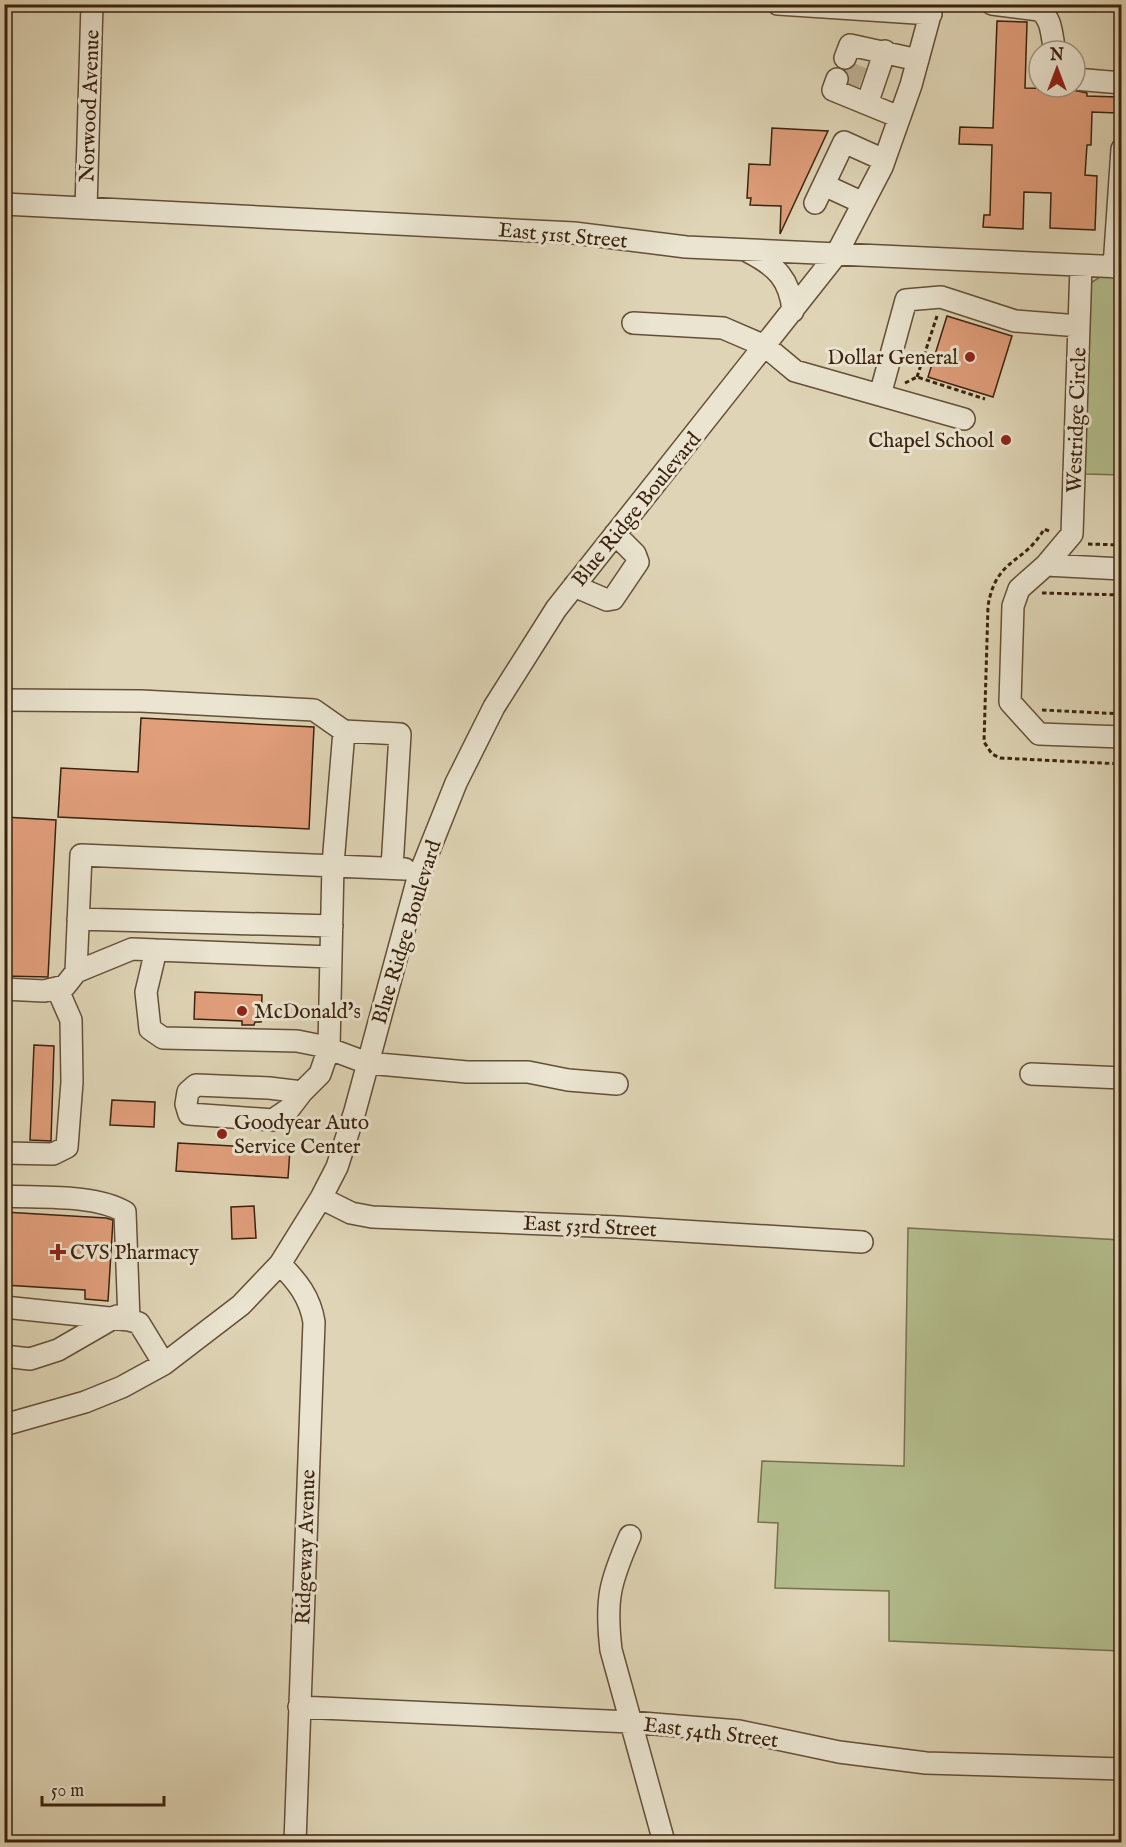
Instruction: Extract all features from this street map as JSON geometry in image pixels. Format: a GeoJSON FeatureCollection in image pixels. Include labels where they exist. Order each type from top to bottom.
{"type":"FeatureCollection","features":[{"type":"Feature","properties":{"kind":"street","name":"Norwood Avenue"},"geometry":{"type":"LineString","coordinates":[[86,208],[92,4]]}},
{"type":"Feature","properties":{"kind":"street"},"geometry":{"type":"LineString","coordinates":[[778,4],[932,9]]}},
{"type":"Feature","properties":{"kind":"street"},"geometry":{"type":"LineString","coordinates":[[992,4],[1040,10],[1049,20],[1052,39]]}},
{"type":"Feature","properties":{"kind":"street","name":"Blue Ridge Boulevard"},"geometry":{"type":"LineString","coordinates":[[4,1425],[85,1402],[122,1387],[164,1364],[241,1305],[280,1264],[321,1198],[337,1167],[421,871],[456,783],[494,707],[556,609],[836,255],[884,160],[918,60],[932,9]]}},
{"type":"Feature","properties":{"kind":"street"},"geometry":{"type":"LineString","coordinates":[[855,56],[885,51],[918,60]]}},
{"type":"Feature","properties":{"kind":"street"},"geometry":{"type":"LineString","coordinates":[[867,104],[885,51]]}},
{"type":"Feature","properties":{"kind":"street"},"geometry":{"type":"LineString","coordinates":[[1087,80],[1122,83]]}},
{"type":"Feature","properties":{"kind":"street"},"geometry":{"type":"LineString","coordinates":[[844,86],[867,104],[899,117]]}},
{"type":"Feature","properties":{"kind":"street"},"geometry":{"type":"LineString","coordinates":[[863,203],[819,194],[844,142],[884,160]]}},
{"type":"Feature","properties":{"kind":"street"},"geometry":{"type":"LineString","coordinates":[[1118,267],[1122,148]]}},
{"type":"Feature","properties":{"kind":"street","name":"East 51st Street"},"geometry":{"type":"LineString","coordinates":[[4,204],[574,233],[686,247],[1118,267]]}},
{"type":"Feature","properties":{"kind":"street"},"geometry":{"type":"LineString","coordinates":[[745,250],[778,270],[788,286],[793,311]]}},
{"type":"Feature","properties":{"kind":"street","name":"Westridge Circle"},"geometry":{"type":"LineString","coordinates":[[1081,266],[1072,534],[1046,565],[1019,589],[1013,606],[1010,702],[1039,735],[1122,736]]}},
{"type":"Feature","properties":{"kind":"street"},"geometry":{"type":"LineString","coordinates":[[880,395],[906,300],[941,297],[1015,321],[1079,326]]}},
{"type":"Feature","properties":{"kind":"street"},"geometry":{"type":"LineString","coordinates":[[633,323],[723,328],[765,346],[795,371],[964,419]]}},
{"type":"Feature","properties":{"kind":"street"},"geometry":{"type":"LineString","coordinates":[[574,586],[607,600],[613,599],[638,562],[636,554],[615,534]]}},
{"type":"Feature","properties":{"kind":"street"},"geometry":{"type":"LineString","coordinates":[[1046,565],[1122,569]]}},
{"type":"Feature","properties":{"kind":"street"},"geometry":{"type":"LineString","coordinates":[[4,700],[141,701],[314,710],[344,731],[400,734],[392,868]]}},
{"type":"Feature","properties":{"kind":"street"},"geometry":{"type":"LineString","coordinates":[[302,1092],[269,1088],[196,1085],[188,1092],[186,1104],[189,1114],[273,1120],[289,1108],[320,1074],[329,1048],[333,864],[344,731]]}},
{"type":"Feature","properties":{"kind":"street"},"geometry":{"type":"LineString","coordinates":[[76,972],[81,855],[333,864],[421,871]]}},
{"type":"Feature","properties":{"kind":"street"},"geometry":{"type":"LineString","coordinates":[[78,919],[332,926]]}},
{"type":"Feature","properties":{"kind":"street"},"geometry":{"type":"LineString","coordinates":[[4,989],[44,991],[65,986],[76,972],[132,949],[331,957]]}},
{"type":"Feature","properties":{"kind":"street"},"geometry":{"type":"LineString","coordinates":[[156,950],[146,992],[150,1029],[163,1038],[297,1041],[329,1048],[367,1063],[468,1072],[528,1072],[568,1080],[617,1084]]}},
{"type":"Feature","properties":{"kind":"street"},"geometry":{"type":"LineString","coordinates":[[4,1153],[53,1154],[67,1147],[72,1082],[71,1020],[57,988]]}},
{"type":"Feature","properties":{"kind":"street"},"geometry":{"type":"LineString","coordinates":[[1031,1074],[1122,1078]]}},
{"type":"Feature","properties":{"kind":"street"},"geometry":{"type":"LineString","coordinates":[[4,1196],[91,1201],[116,1206],[125,1212],[123,1318]]}},
{"type":"Feature","properties":{"kind":"street","name":"East 53rd Street"},"geometry":{"type":"LineString","coordinates":[[321,1198],[351,1213],[372,1217],[618,1227],[862,1242]]}},
{"type":"Feature","properties":{"kind":"street","name":"Ridgeway Avenue"},"geometry":{"type":"LineString","coordinates":[[280,1264],[295,1279],[311,1303],[314,1322],[295,1842]]}},
{"type":"Feature","properties":{"kind":"street"},"geometry":{"type":"LineString","coordinates":[[4,1307],[123,1318],[139,1323],[164,1364]]}},
{"type":"Feature","properties":{"kind":"street"},"geometry":{"type":"LineString","coordinates":[[4,1356],[30,1359],[58,1350],[123,1318]]}},
{"type":"Feature","properties":{"kind":"street"},"geometry":{"type":"LineString","coordinates":[[630,1536],[611,1579],[607,1618],[611,1650],[664,1842]]}},
{"type":"Feature","properties":{"kind":"street","name":"East 54th Street"},"geometry":{"type":"LineString","coordinates":[[299,1707],[630,1722],[739,1731],[839,1752],[926,1763],[1122,1769]]}},
{"type":"Feature","properties":{"kind":"path"},"geometry":{"type":"LineString","coordinates":[[900,386],[917,377],[940,309]]}},
{"type":"Feature","properties":{"kind":"path"},"geometry":{"type":"LineString","coordinates":[[917,377],[985,399]]}},
{"type":"Feature","properties":{"kind":"path"},"geometry":{"type":"LineString","coordinates":[[1087,544],[1122,545]]}},
{"type":"Feature","properties":{"kind":"path"},"geometry":{"type":"LineString","coordinates":[[1037,597],[1047,592],[1122,595]]}},
{"type":"Feature","properties":{"kind":"path"},"geometry":{"type":"LineString","coordinates":[[1036,706],[1049,711],[1122,714]]}},
{"type":"Feature","properties":{"kind":"green space"},"geometry":{"type":"Polygon","coordinates":[[[1100,277],[1121,277],[1121,475],[1085,474],[1090,288],[1092,282],[1100,277]]]}},
{"type":"Feature","properties":{"kind":"green space"},"geometry":{"type":"Polygon","coordinates":[[[908,1228],[1121,1240],[1121,1651],[889,1641],[889,1591],[775,1588],[778,1523],[758,1522],[762,1461],[904,1466],[908,1228]]]}},
{"type":"Feature","properties":{"kind":"building"},"geometry":{"type":"Polygon","coordinates":[[[997,21],[1027,22],[1025,88],[1027,88],[1027,99],[1117,97],[1117,113],[1092,112],[1091,145],[1087,145],[1085,175],[1097,176],[1095,230],[1050,228],[1051,193],[1024,192],[1023,229],[983,227],[984,215],[990,215],[992,145],[959,144],[960,127],[993,128],[997,21]]]}},
{"type":"Feature","properties":{"kind":"building"},"geometry":{"type":"Polygon","coordinates":[[[772,128],[828,131],[780,234],[781,206],[750,205],[751,198],[747,198],[749,164],[770,165],[772,128]]]}},
{"type":"Feature","properties":{"kind":"building","name":"Dollar General"},"geometry":{"type":"Polygon","coordinates":[[[947,316],[1012,336],[993,397],[928,377],[947,316]]]}},
{"type":"Feature","properties":{"kind":"building"},"geometry":{"type":"Polygon","coordinates":[[[141,718],[314,727],[309,829],[58,817],[61,768],[138,772],[141,718]]]}},
{"type":"Feature","properties":{"kind":"building"},"geometry":{"type":"Polygon","coordinates":[[[4,817],[56,820],[48,977],[4,976],[4,817]]]}},
{"type":"Feature","properties":{"kind":"building"},"geometry":{"type":"Polygon","coordinates":[[[195,992],[262,995],[261,1022],[255,1022],[254,1025],[242,1025],[242,1021],[194,1019],[195,992]]]}},
{"type":"Feature","properties":{"kind":"building"},"geometry":{"type":"Polygon","coordinates":[[[34,1045],[54,1046],[51,1141],[30,1140],[34,1045]]]}},
{"type":"Feature","properties":{"kind":"building"},"geometry":{"type":"Polygon","coordinates":[[[112,1100],[155,1102],[154,1127],[110,1125],[112,1100]]]}},
{"type":"Feature","properties":{"kind":"building"},"geometry":{"type":"Polygon","coordinates":[[[178,1143],[290,1149],[288,1178],[176,1171],[178,1143]]]}},
{"type":"Feature","properties":{"kind":"building"},"geometry":{"type":"Polygon","coordinates":[[[254,1206],[256,1238],[232,1239],[231,1207],[254,1206]]]}},
{"type":"Feature","properties":{"kind":"building","name":"CVS Pharmacy"},"geometry":{"type":"Polygon","coordinates":[[[4,1212],[113,1220],[108,1301],[85,1299],[85,1290],[4,1285],[4,1212]]]}},
{"type":"Feature","properties":{"kind":"tunnel"},"geometry":{"type":"LineString","coordinates":[[849,84],[858,62]]}},
{"type":"Feature","properties":{"kind":"place","name":"Dollar General"},"geometry":{"type":"Point","coordinates":[970,357]}},
{"type":"Feature","properties":{"kind":"place","name":"Chapel School"},"geometry":{"type":"Point","coordinates":[1006,440]}},
{"type":"Feature","properties":{"kind":"place","name":"McDonald's"},"geometry":{"type":"Point","coordinates":[242,1011]}},
{"type":"Feature","properties":{"kind":"place","name":"Goodyear Auto Service Center"},"geometry":{"type":"Point","coordinates":[222,1134]}},
{"type":"Feature","properties":{"kind":"place","name":"CVS Pharmacy"},"geometry":{"type":"Point","coordinates":[58,1252]}}]}
